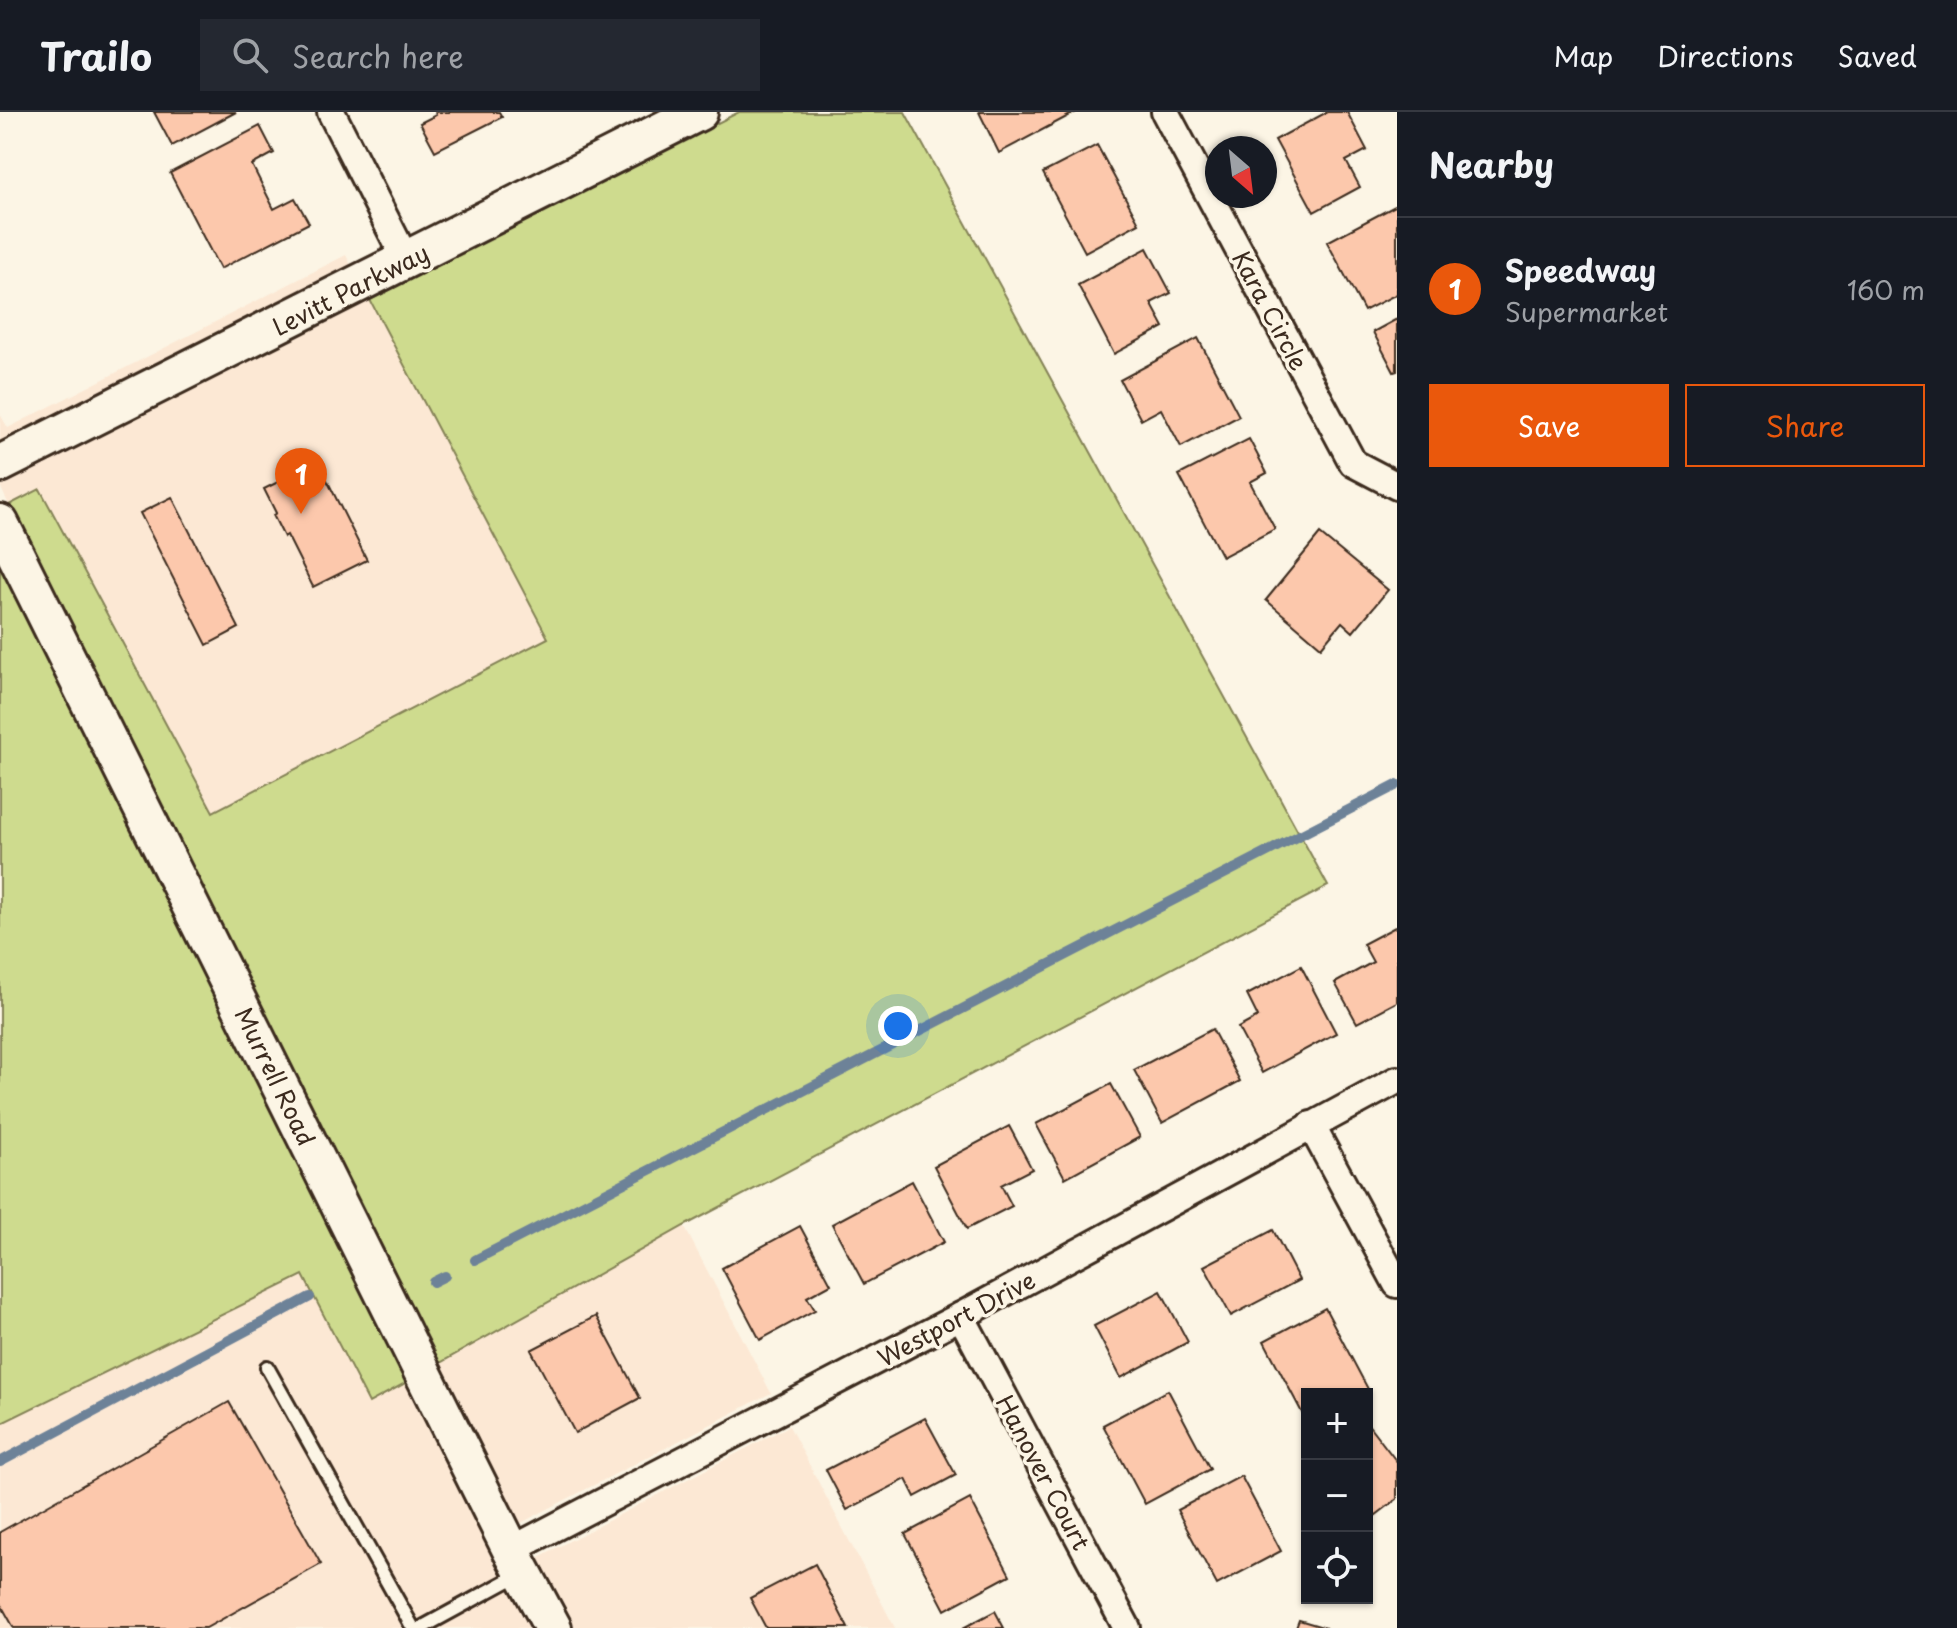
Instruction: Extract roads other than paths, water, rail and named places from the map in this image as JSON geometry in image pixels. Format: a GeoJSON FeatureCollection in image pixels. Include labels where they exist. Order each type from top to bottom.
{"type":"FeatureCollection","features":[{"type":"Feature","properties":{"kind":"street"},"geometry":{"type":"LineString","coordinates":[[331,112],[406,260]]}},
{"type":"Feature","properties":{"kind":"street","name":"Levitt Parkway"},"geometry":{"type":"LineString","coordinates":[[0,464],[699,112]]}},
{"type":"Feature","properties":{"kind":"street","name":"Kara Circle"},"geometry":{"type":"LineString","coordinates":[[1165,112],[1353,463],[1397,486]]}},
{"type":"Feature","properties":{"kind":"street","name":"Murrell Road"},"geometry":{"type":"LineString","coordinates":[[0,523],[553,1628]]}},
{"type":"Feature","properties":{"kind":"street","name":"Westport Drive"},"geometry":{"type":"LineString","coordinates":[[517,1561],[1397,1080]]}},
{"type":"Feature","properties":{"kind":"street"},"geometry":{"type":"LineString","coordinates":[[1311,1125],[1397,1284]]}},
{"type":"Feature","properties":{"kind":"street","name":"Hanover Court"},"geometry":{"type":"LineString","coordinates":[[961,1316],[1127,1628]]}},
{"type":"Feature","properties":{"kind":"lane"},"geometry":{"type":"LineString","coordinates":[[267,1367],[413,1628]]}},
{"type":"Feature","properties":{"kind":"lane"},"geometry":{"type":"LineString","coordinates":[[421,1628],[517,1561]]}},
{"type":"Feature","properties":{"kind":"waterway"},"geometry":{"type":"LineString","coordinates":[[475,1260],[1397,785]]}},
{"type":"Feature","properties":{"kind":"waterway"},"geometry":{"type":"LineString","coordinates":[[433,1282],[445,1276]]}},
{"type":"Feature","properties":{"kind":"waterway"},"geometry":{"type":"LineString","coordinates":[[0,1462],[310,1297]]}},
{"type":"Feature","properties":{"kind":"place","name":"Speedway"},"geometry":{"type":"Point","coordinates":[301,514]}}]}
